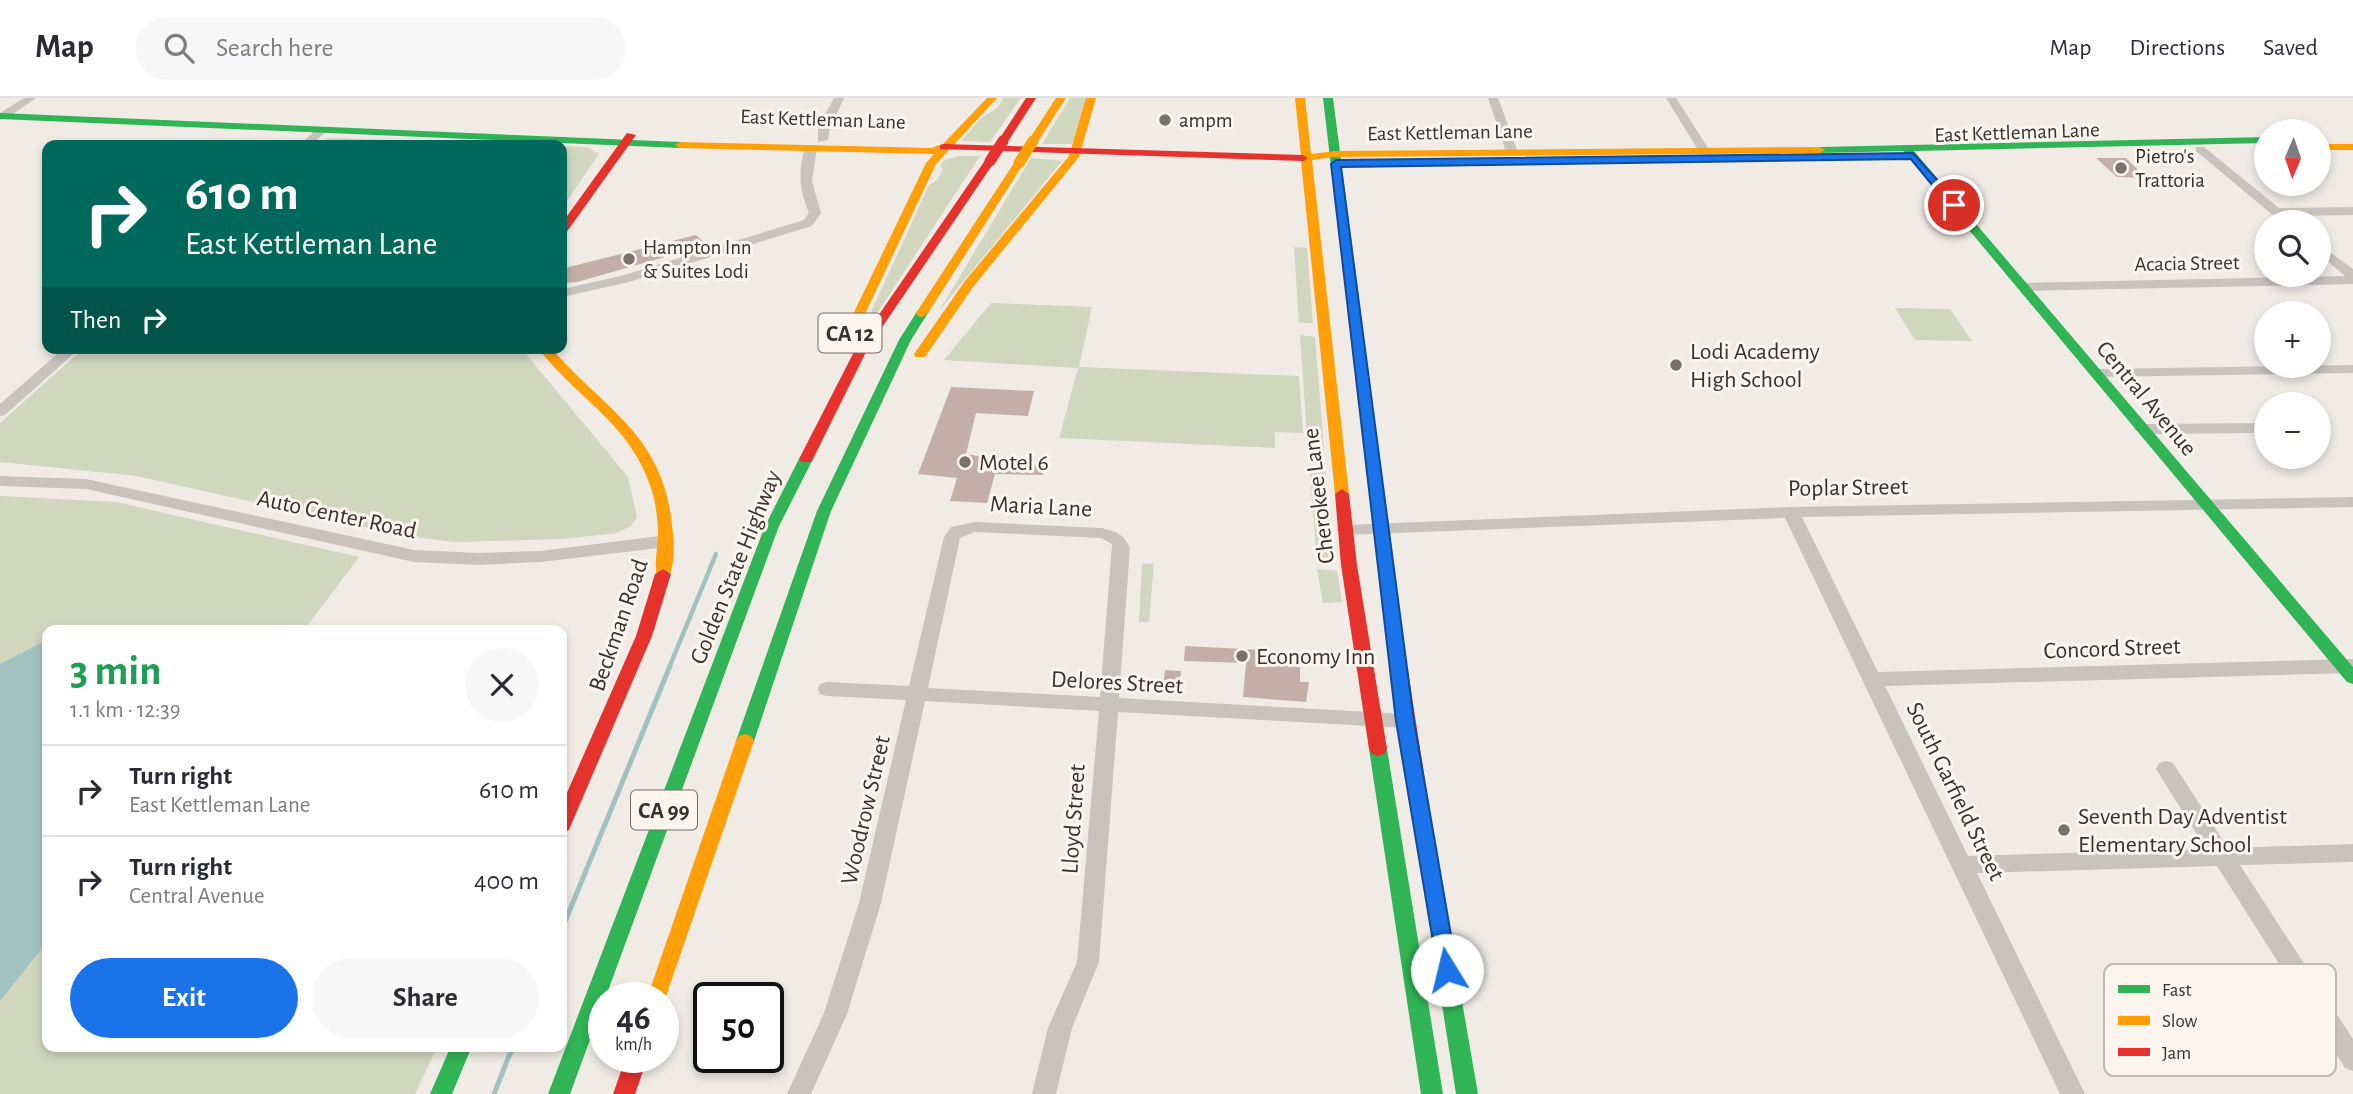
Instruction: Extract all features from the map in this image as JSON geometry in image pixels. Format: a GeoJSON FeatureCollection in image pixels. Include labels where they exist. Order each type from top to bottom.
{"type":"FeatureCollection","features":[{"type":"Feature","properties":{"kind":"main road"},"geometry":{"type":"LineString","coordinates":[[944,147],[992,98]]}},
{"type":"Feature","properties":{"kind":"main road","name":"Golden State Highway"},"geometry":{"type":"LineString","coordinates":[[559,1094],[772,526],[863,348],[1031,98]]}},
{"type":"Feature","properties":{"kind":"main road","name":"CA 99"},"geometry":{"type":"LineString","coordinates":[[662,982],[804,562],[839,480],[905,340],[1061,98]]}},
{"type":"Feature","properties":{"kind":"main road"},"geometry":{"type":"LineString","coordinates":[[1076,152],[1091,98]]}},
{"type":"Feature","properties":{"kind":"main road","name":"Cherokee Lane"},"geometry":{"type":"LineString","coordinates":[[1300,98],[1344,530],[1432,1094]]}},
{"type":"Feature","properties":{"kind":"main road"},"geometry":{"type":"LineString","coordinates":[[1328,98],[1405,721],[1466,1094]]}},
{"type":"Feature","properties":{"kind":"main road","name":"East Kettleman Lane"},"geometry":{"type":"LineString","coordinates":[[1,116],[322,130],[629,139],[815,139],[932,151],[944,147]]}},
{"type":"Feature","properties":{"kind":"main road","name":"East Kettleman Lane"},"geometry":{"type":"LineString","coordinates":[[629,139],[738,146],[815,139],[822,144],[892,146],[905,143],[1076,152],[1335,159],[2254,148]]}},
{"type":"Feature","properties":{"kind":"main road"},"geometry":{"type":"LineString","coordinates":[[567,224],[629,139]]}},
{"type":"Feature","properties":{"kind":"main road"},"geometry":{"type":"LineString","coordinates":[[2331,139],[2353,139]]}},
{"type":"Feature","properties":{"kind":"main road","name":"East Kettleman Lane"},"geometry":{"type":"LineString","coordinates":[[1335,159],[1512,152],[1910,152],[2254,140]]}},
{"type":"Feature","properties":{"kind":"main road","name":"CA 12"},"geometry":{"type":"LineString","coordinates":[[772,526],[805,430],[931,163],[944,147]]}},
{"type":"Feature","properties":{"kind":"main road"},"geometry":{"type":"LineString","coordinates":[[2331,147],[2353,147]]}},
{"type":"Feature","properties":{"kind":"main road","name":"CA 12"},"geometry":{"type":"LineString","coordinates":[[839,480],[901,380],[969,284],[1076,152]]}},
{"type":"Feature","properties":{"kind":"main road","name":"Central Avenue"},"geometry":{"type":"LineString","coordinates":[[1910,152],[2142,429],[2350,670]]}},
{"type":"Feature","properties":{"kind":"main road","name":"Beckman Road"},"geometry":{"type":"LineString","coordinates":[[550,354],[626,429],[640,447],[653,471],[661,499],[667,541],[661,583],[640,645],[567,813]]}},
{"type":"Feature","properties":{"kind":"main road"},"geometry":{"type":"LineString","coordinates":[[440,1094],[459,1052]]}},
{"type":"Feature","properties":{"kind":"main road"},"geometry":{"type":"LineString","coordinates":[[624,1094],[631,1073]]}},
{"type":"Feature","properties":{"kind":"street"},"geometry":{"type":"LineString","coordinates":[[1,116],[31,98]]}},
{"type":"Feature","properties":{"kind":"street"},"geometry":{"type":"LineString","coordinates":[[567,292],[624,279],[808,223],[815,213],[807,194],[804,173],[815,139],[839,98]]}},
{"type":"Feature","properties":{"kind":"street"},"geometry":{"type":"LineString","coordinates":[[1493,98],[1512,152]]}},
{"type":"Feature","properties":{"kind":"street"},"geometry":{"type":"LineString","coordinates":[[1671,98],[1703,151]]}},
{"type":"Feature","properties":{"kind":"street"},"geometry":{"type":"LineString","coordinates":[[310,140],[322,130]]}},
{"type":"Feature","properties":{"kind":"street"},"geometry":{"type":"LineString","coordinates":[[2200,149],[2274,210]]}},
{"type":"Feature","properties":{"kind":"street"},"geometry":{"type":"LineString","coordinates":[[2331,211],[2353,211]]}},
{"type":"Feature","properties":{"kind":"street"},"geometry":{"type":"LineString","coordinates":[[2331,259],[2353,278]]}},
{"type":"Feature","properties":{"kind":"street","name":"Acacia Street"},"geometry":{"type":"LineString","coordinates":[[2022,287],[2353,278]]}},
{"type":"Feature","properties":{"kind":"street"},"geometry":{"type":"LineString","coordinates":[[0,412],[66,354]]}},
{"type":"Feature","properties":{"kind":"street"},"geometry":{"type":"LineString","coordinates":[[2097,373],[2353,369]]}},
{"type":"Feature","properties":{"kind":"street"},"geometry":{"type":"LineString","coordinates":[[2142,429],[2254,428]]}},
{"type":"Feature","properties":{"kind":"street","name":"Auto Center Road"},"geometry":{"type":"LineString","coordinates":[[0,481],[86,484],[330,538],[438,558],[503,561],[564,557],[667,541]]}},
{"type":"Feature","properties":{"kind":"street","name":"Poplar Street"},"geometry":{"type":"LineString","coordinates":[[1344,530],[1791,512],[2353,502]]}},
{"type":"Feature","properties":{"kind":"street","name":"South Garfield Street"},"geometry":{"type":"LineString","coordinates":[[1791,512],[2073,1094]]}},
{"type":"Feature","properties":{"kind":"street","name":"Maria Lane"},"geometry":{"type":"LineString","coordinates":[[957,531],[975,527],[1101,533],[1120,541]]}},
{"type":"Feature","properties":{"kind":"street","name":"Woodrow Street"},"geometry":{"type":"LineString","coordinates":[[799,1094],[835,1014],[870,903],[919,694],[952,537],[957,531]]}},
{"type":"Feature","properties":{"kind":"street","name":"Lloyd Street"},"geometry":{"type":"LineString","coordinates":[[1044,1094],[1060,1028],[1088,962],[1122,548],[1120,541]]}},
{"type":"Feature","properties":{"kind":"street","name":"Concord Street"},"geometry":{"type":"LineString","coordinates":[[1873,679],[2350,670]]}},
{"type":"Feature","properties":{"kind":"street","name":"Delores Street"},"geometry":{"type":"LineString","coordinates":[[827,689],[1109,707],[1405,721]]}},
{"type":"Feature","properties":{"kind":"street"},"geometry":{"type":"LineString","coordinates":[[2166,769],[2291,964]]}},
{"type":"Feature","properties":{"kind":"street"},"geometry":{"type":"LineString","coordinates":[[1963,865],[2353,853]]}},
{"type":"Feature","properties":{"kind":"street"},"geometry":{"type":"LineString","coordinates":[[2336,1033],[2353,1059]]}},
{"type":"Feature","properties":{"kind":"green space"},"geometry":{"type":"Polygon","coordinates":[[[1003,98],[1021,98],[990,142],[962,141],[979,120],[997,108],[1003,98]]]}},
{"type":"Feature","properties":{"kind":"green space"},"geometry":{"type":"Polygon","coordinates":[[[1070,98],[1089,98],[1072,144],[1042,144],[1070,98]]]}},
{"type":"Feature","properties":{"kind":"green space"},"geometry":{"type":"Polygon","coordinates":[[[330,138],[390,140],[325,140],[330,138]]]}},
{"type":"Feature","properties":{"kind":"green space"},"geometry":{"type":"Polygon","coordinates":[[[567,146],[587,147],[599,154],[567,201],[567,146]]]}},
{"type":"Feature","properties":{"kind":"green space"},"geometry":{"type":"Polygon","coordinates":[[[959,156],[980,156],[855,347],[929,185],[937,180],[943,170],[940,165],[945,160],[959,156]]]}},
{"type":"Feature","properties":{"kind":"green space"},"geometry":{"type":"Polygon","coordinates":[[[1031,158],[1062,161],[939,311],[1031,158]]]}},
{"type":"Feature","properties":{"kind":"green space"},"geometry":{"type":"Polygon","coordinates":[[[1294,247],[1307,248],[1313,323],[1299,323],[1294,247]]]}},
{"type":"Feature","properties":{"kind":"green space"},"geometry":{"type":"Polygon","coordinates":[[[991,303],[1092,307],[1079,367],[1299,376],[1303,433],[1275,432],[1275,448],[1059,438],[1078,368],[944,360],[991,303]]]}},
{"type":"Feature","properties":{"kind":"green space"},"geometry":{"type":"Polygon","coordinates":[[[1895,308],[1950,309],[1972,341],[1915,340],[1895,308]]]}},
{"type":"Feature","properties":{"kind":"green space"},"geometry":{"type":"Polygon","coordinates":[[[1300,335],[1315,337],[1324,449],[1308,452],[1300,335]]]}},
{"type":"Feature","properties":{"kind":"green space"},"geometry":{"type":"Polygon","coordinates":[[[77,354],[526,354],[628,477],[637,517],[631,526],[617,533],[563,539],[456,542],[404,536],[137,476],[0,462],[0,423],[77,354]]]}},
{"type":"Feature","properties":{"kind":"green space"},"geometry":{"type":"Polygon","coordinates":[[[1309,466],[1325,468],[1335,558],[1317,559],[1309,466]]]}},
{"type":"Feature","properties":{"kind":"green space"},"geometry":{"type":"Polygon","coordinates":[[[0,496],[116,502],[359,557],[308,625],[42,625],[42,1052],[435,1052],[415,1094],[0,1094],[0,496]]]}},
{"type":"Feature","properties":{"kind":"green space"},"geometry":{"type":"Polygon","coordinates":[[[1154,563],[1149,622],[1139,622],[1142,564],[1154,563]]]}},
{"type":"Feature","properties":{"kind":"green space"},"geometry":{"type":"Polygon","coordinates":[[[1317,569],[1337,571],[1342,602],[1323,603],[1317,569]]]}},
{"type":"Feature","properties":{"kind":"water"},"geometry":{"type":"Polygon","coordinates":[[[42,643],[42,948],[0,1001],[0,664],[42,643]]]}},
{"type":"Feature","properties":{"kind":"building","name":"Pietro's Trattoria"},"geometry":{"type":"Polygon","coordinates":[[[2096,158],[2126,158],[2146,178],[2117,177],[2096,158]]]}},
{"type":"Feature","properties":{"kind":"building","name":"Hampton Inn & Suites Lodi"},"geometry":{"type":"Polygon","coordinates":[[[696,235],[707,245],[577,282],[567,283],[569,267],[696,235]]]}},
{"type":"Feature","properties":{"kind":"building"},"geometry":{"type":"Polygon","coordinates":[[[951,387],[1034,391],[1028,416],[976,413],[966,454],[1044,467],[1043,475],[995,474],[987,503],[950,501],[957,478],[918,474],[951,387]]]}},
{"type":"Feature","properties":{"kind":"building"},"geometry":{"type":"Polygon","coordinates":[[[1185,646],[1300,652],[1300,682],[1309,682],[1306,702],[1243,697],[1246,663],[1184,661],[1185,646]]]}},
{"type":"Feature","properties":{"kind":"building"},"geometry":{"type":"Polygon","coordinates":[[[1165,670],[1181,671],[1179,695],[1162,694],[1165,670]]]}},
{"type":"Feature","properties":{"kind":"waterway"},"geometry":{"type":"LineString","coordinates":[[669,668],[716,554]]}},
{"type":"Feature","properties":{"kind":"waterway"},"geometry":{"type":"LineString","coordinates":[[567,917],[670,666]]}},
{"type":"Feature","properties":{"kind":"waterway"},"geometry":{"type":"LineString","coordinates":[[494,1094],[511,1052]]}},
{"type":"Feature","properties":{"kind":"traffic: fast"},"geometry":{"type":"LineString","coordinates":[[1328,98],[1393,626]]}},
{"type":"Feature","properties":{"kind":"traffic: fast"},"geometry":{"type":"LineString","coordinates":[[0,116],[563,140]]}},
{"type":"Feature","properties":{"kind":"traffic: fast"},"geometry":{"type":"LineString","coordinates":[[567,140],[680,145]]}},
{"type":"Feature","properties":{"kind":"traffic: fast"},"geometry":{"type":"LineString","coordinates":[[1820,150],[2254,140]]}},
{"type":"Feature","properties":{"kind":"traffic: fast"},"geometry":{"type":"LineString","coordinates":[[1906,148],[2353,678]]}},
{"type":"Feature","properties":{"kind":"traffic: fast"},"geometry":{"type":"LineString","coordinates":[[745,741],[824,511],[905,340],[922,313]]}},
{"type":"Feature","properties":{"kind":"traffic: fast"},"geometry":{"type":"LineString","coordinates":[[559,1094],[772,526],[806,459]]}},
{"type":"Feature","properties":{"kind":"traffic: fast"},"geometry":{"type":"LineString","coordinates":[[1378,749],[1432,1094]]}},
{"type":"Feature","properties":{"kind":"traffic: fast"},"geometry":{"type":"LineString","coordinates":[[1427,851],[1467,1094]]}},
{"type":"Feature","properties":{"kind":"traffic: fast"},"geometry":{"type":"LineString","coordinates":[[441,1094],[459,1052]]}},
{"type":"Feature","properties":{"kind":"traffic: slow"},"geometry":{"type":"LineString","coordinates":[[850,333],[931,163],[992,98]]}},
{"type":"Feature","properties":{"kind":"traffic: slow"},"geometry":{"type":"LineString","coordinates":[[1033,141],[1061,98]]}},
{"type":"Feature","properties":{"kind":"traffic: slow"},"geometry":{"type":"LineString","coordinates":[[920,354],[969,284],[1074,157],[1091,98]]}},
{"type":"Feature","properties":{"kind":"traffic: slow"},"geometry":{"type":"LineString","coordinates":[[1300,98],[1342,494]]}},
{"type":"Feature","properties":{"kind":"traffic: slow"},"geometry":{"type":"LineString","coordinates":[[1019,163],[1033,141]]}},
{"type":"Feature","properties":{"kind":"traffic: slow"},"geometry":{"type":"LineString","coordinates":[[680,145],[932,151],[944,147]]}},
{"type":"Feature","properties":{"kind":"traffic: slow"},"geometry":{"type":"LineString","coordinates":[[2331,147],[2353,147]]}},
{"type":"Feature","properties":{"kind":"traffic: slow"},"geometry":{"type":"LineString","coordinates":[[1303,158],[1335,154],[1820,150]]}},
{"type":"Feature","properties":{"kind":"traffic: slow"},"geometry":{"type":"LineString","coordinates":[[922,313],[1019,163]]}},
{"type":"Feature","properties":{"kind":"traffic: slow"},"geometry":{"type":"LineString","coordinates":[[549,354],[618,420],[643,453],[659,491],[664,511],[666,553],[663,574]]}},
{"type":"Feature","properties":{"kind":"traffic: slow"},"geometry":{"type":"LineString","coordinates":[[662,982],[745,741]]}},
{"type":"Feature","properties":{"kind":"traffic: jam"},"geometry":{"type":"LineString","coordinates":[[1003,141],[1031,98]]}},
{"type":"Feature","properties":{"kind":"traffic: jam"},"geometry":{"type":"LineString","coordinates":[[567,224],[631,135]]}},
{"type":"Feature","properties":{"kind":"traffic: jam"},"geometry":{"type":"LineString","coordinates":[[990,161],[1003,141]]}},
{"type":"Feature","properties":{"kind":"traffic: jam"},"geometry":{"type":"LineString","coordinates":[[944,147],[1303,158]]}},
{"type":"Feature","properties":{"kind":"traffic: jam"},"geometry":{"type":"LineString","coordinates":[[806,459],[862,348],[990,161]]}},
{"type":"Feature","properties":{"kind":"traffic: jam"},"geometry":{"type":"LineString","coordinates":[[1342,494],[1349,565],[1378,749]]}},
{"type":"Feature","properties":{"kind":"traffic: jam"},"geometry":{"type":"LineString","coordinates":[[567,813],[644,636],[663,574]]}},
{"type":"Feature","properties":{"kind":"traffic: jam"},"geometry":{"type":"LineString","coordinates":[[1393,626],[1427,851]]}},
{"type":"Feature","properties":{"kind":"traffic: jam"},"geometry":{"type":"LineString","coordinates":[[624,1094],[631,1073]]}},
{"type":"Feature","properties":{"kind":"place","name":"ampm"},"geometry":{"type":"Point","coordinates":[1165,120]}},
{"type":"Feature","properties":{"kind":"place","name":"Pietro's Trattoria"},"geometry":{"type":"Point","coordinates":[2121,168]}},
{"type":"Feature","properties":{"kind":"place","name":"Hampton Inn & Suites Lodi"},"geometry":{"type":"Point","coordinates":[629,259]}},
{"type":"Feature","properties":{"kind":"place","name":"Lodi Academy High School"},"geometry":{"type":"Point","coordinates":[1676,365]}},
{"type":"Feature","properties":{"kind":"place","name":"Motel 6"},"geometry":{"type":"Point","coordinates":[965,462]}},
{"type":"Feature","properties":{"kind":"place","name":"Economy Inn"},"geometry":{"type":"Point","coordinates":[1242,656]}},
{"type":"Feature","properties":{"kind":"place","name":"Seventh Day Adventist Elementary School"},"geometry":{"type":"Point","coordinates":[2064,830]}},
{"type":"Feature","properties":{"kind":"route"},"geometry":{"type":"LineString","coordinates":[[1447,970],[1405,721],[1336,164],[1913,156],[1954,205]]}}]}
